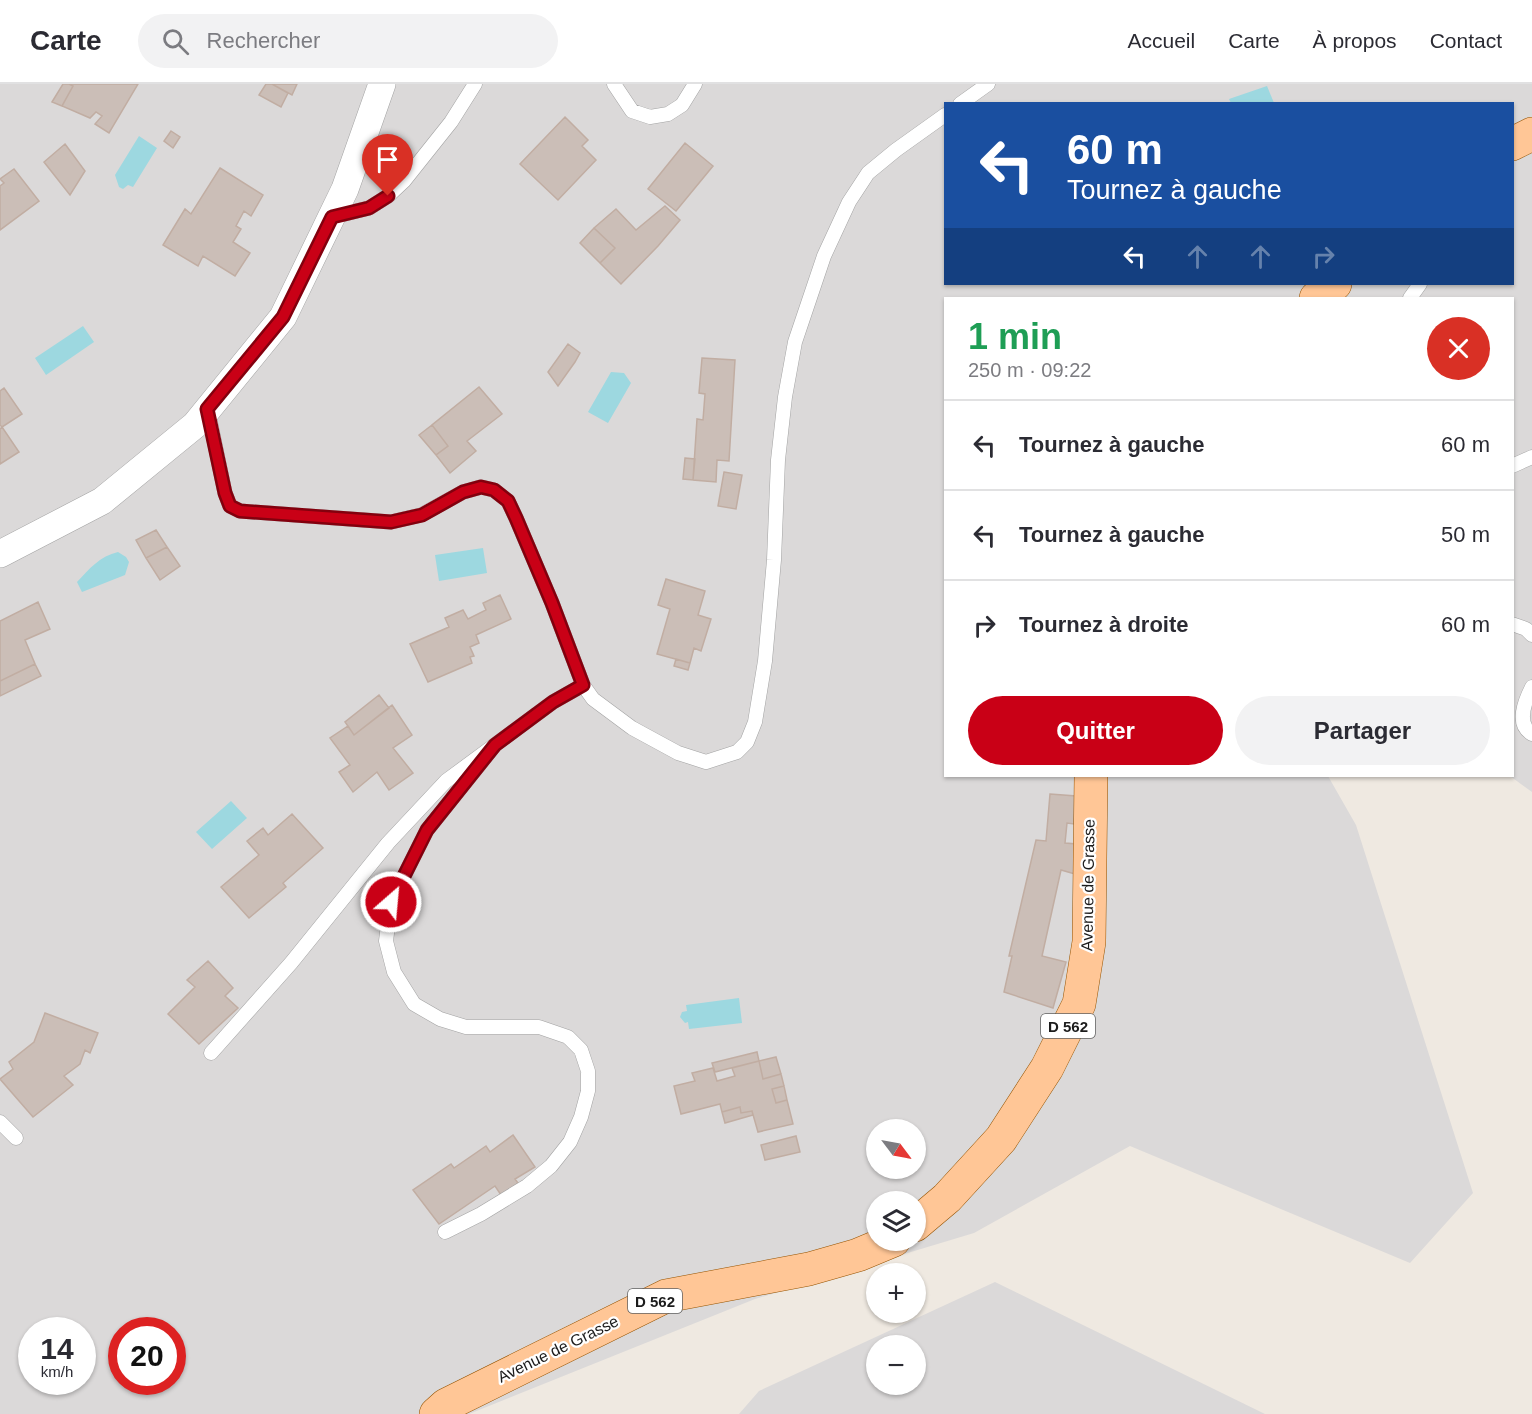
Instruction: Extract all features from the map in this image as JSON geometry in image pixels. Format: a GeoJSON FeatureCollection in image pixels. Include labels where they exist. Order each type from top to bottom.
{"type":"FeatureCollection","features":[{"type":"Feature","properties":{"kind":"main road"},"geometry":{"type":"LineString","coordinates":[[1514,143],[1532,134]]}},
{"type":"Feature","properties":{"kind":"main road"},"geometry":{"type":"LineString","coordinates":[[1318,297],[1334,285]]}},
{"type":"Feature","properties":{"kind":"main road","name":"Avenue de Grasse"},"geometry":{"type":"LineString","coordinates":[[926,1216],[947,1198],[1001,1139],[1047,1068],[1079,1004],[1089,942],[1090,777]]}},
{"type":"Feature","properties":{"kind":"main road","name":"Avenue de Grasse"},"geometry":{"type":"LineString","coordinates":[[436,1414],[446,1405],[666,1296],[809,1269],[868,1251]]}},
{"type":"Feature","properties":{"kind":"street"},"geometry":{"type":"LineString","coordinates":[[0,554],[102,501],[195,424],[283,317],[345,189],[382,84]]}},
{"type":"Feature","properties":{"kind":"lane"},"geometry":{"type":"LineString","coordinates":[[332,217],[369,208],[404,182],[451,122],[475,84]]}},
{"type":"Feature","properties":{"kind":"lane"},"geometry":{"type":"LineString","coordinates":[[614,84],[632,111],[650,117],[668,114],[682,105],[695,84]]}},
{"type":"Feature","properties":{"kind":"lane"},"geometry":{"type":"LineString","coordinates":[[963,102],[988,84]]}},
{"type":"Feature","properties":{"kind":"lane"},"geometry":{"type":"LineString","coordinates":[[207,409],[225,493],[230,506],[240,511],[391,522],[422,515],[463,492],[481,487],[494,490],[508,501],[552,603],[583,685],[593,699],[632,728],[678,753],[706,762],[737,752],[747,742],[755,722],[765,661],[774,560],[778,460],[785,397],[795,342],[824,256],[849,202],[868,173],[944,116]]}},
{"type":"Feature","properties":{"kind":"lane"},"geometry":{"type":"LineString","coordinates":[[1514,465],[1532,457]]}},
{"type":"Feature","properties":{"kind":"lane"},"geometry":{"type":"LineString","coordinates":[[1514,625],[1526,629],[1532,635]]}},
{"type":"Feature","properties":{"kind":"lane"},"geometry":{"type":"LineString","coordinates":[[211,1053],[291,963],[388,843],[446,781],[553,702],[583,685]]}},
{"type":"Feature","properties":{"kind":"lane"},"geometry":{"type":"LineString","coordinates":[[1532,687],[1525,701],[1522,717],[1527,731],[1532,734]]}},
{"type":"Feature","properties":{"kind":"lane"},"geometry":{"type":"LineString","coordinates":[[445,1232],[481,1214],[527,1186],[551,1166],[570,1142],[588,1091],[588,1071],[581,1050],[568,1037],[539,1027],[466,1027],[440,1019],[414,1004],[394,972],[386,941],[391,902],[427,830],[495,745]]}},
{"type":"Feature","properties":{"kind":"lane"},"geometry":{"type":"LineString","coordinates":[[0,1122],[16,1138]]}},
{"type":"Feature","properties":{"kind":"shaded area"},"geometry":{"type":"Polygon","coordinates":[[[0,84],[1532,84],[1532,792],[1511,777],[1514,777],[1514,297],[944,297],[944,777],[1329,777],[1356,825],[1473,1193],[1410,1263],[1130,1146],[974,1233],[926,1247],[926,1191],[866,1191],[866,1251],[914,1251],[874,1263],[866,1263],[866,1266],[755,1299],[469,1414],[0,1414],[0,84]]]}},
{"type":"Feature","properties":{"kind":"shaded area"},"geometry":{"type":"Polygon","coordinates":[[[995,1282],[1265,1414],[739,1414],[759,1391],[866,1342],[866,1395],[926,1395],[926,1335],[880,1335],[906,1323],[926,1323],[926,1314],[995,1282]]]}},
{"type":"Feature","properties":{"kind":"water"},"geometry":{"type":"Polygon","coordinates":[[[1267,86],[1274,102],[1230,102],[1229,99],[1267,86]]]}},
{"type":"Feature","properties":{"kind":"water"},"geometry":{"type":"Polygon","coordinates":[[[139,136],[157,148],[133,187],[128,185],[123,189],[119,187],[115,175],[139,136]]]}},
{"type":"Feature","properties":{"kind":"water"},"geometry":{"type":"Polygon","coordinates":[[[83,326],[94,342],[46,375],[35,358],[83,326]]]}},
{"type":"Feature","properties":{"kind":"water"},"geometry":{"type":"Polygon","coordinates":[[[611,372],[624,373],[631,383],[608,423],[588,412],[611,372]]]}},
{"type":"Feature","properties":{"kind":"water"},"geometry":{"type":"Polygon","coordinates":[[[483,548],[487,573],[439,581],[435,555],[483,548]]]}},
{"type":"Feature","properties":{"kind":"water"},"geometry":{"type":"Polygon","coordinates":[[[118,552],[129,562],[125,575],[82,592],[77,582],[100,560],[118,552]]]}},
{"type":"Feature","properties":{"kind":"water"},"geometry":{"type":"Polygon","coordinates":[[[231,801],[247,818],[212,849],[196,832],[231,801]]]}},
{"type":"Feature","properties":{"kind":"water"},"geometry":{"type":"Polygon","coordinates":[[[739,998],[742,1023],[689,1029],[688,1022],[685,1023],[680,1017],[682,1012],[687,1011],[686,1005],[739,998]]]}},
{"type":"Feature","properties":{"kind":"building"},"geometry":{"type":"Polygon","coordinates":[[[63,84],[73,86],[62,106],[52,102],[63,84]]]}},
{"type":"Feature","properties":{"kind":"building"},"geometry":{"type":"Polygon","coordinates":[[[69,84],[138,84],[109,133],[95,124],[102,116],[96,112],[90,118],[62,106],[73,86],[69,84]]]}},
{"type":"Feature","properties":{"kind":"building"},"geometry":{"type":"Polygon","coordinates":[[[266,84],[272,84],[288,93],[281,107],[259,95],[266,84]]]}},
{"type":"Feature","properties":{"kind":"building"},"geometry":{"type":"Polygon","coordinates":[[[272,84],[297,84],[292,95],[272,84]]]}},
{"type":"Feature","properties":{"kind":"building"},"geometry":{"type":"Polygon","coordinates":[[[565,117],[588,140],[582,146],[596,160],[558,200],[520,164],[565,117]]]}},
{"type":"Feature","properties":{"kind":"building"},"geometry":{"type":"Polygon","coordinates":[[[171,131],[180,137],[173,148],[164,141],[171,131]]]}},
{"type":"Feature","properties":{"kind":"building"},"geometry":{"type":"Polygon","coordinates":[[[685,143],[713,166],[676,211],[648,189],[685,143]]]}},
{"type":"Feature","properties":{"kind":"building"},"geometry":{"type":"Polygon","coordinates":[[[65,144],[85,171],[70,195],[44,162],[65,144]]]}},
{"type":"Feature","properties":{"kind":"building"},"geometry":{"type":"Polygon","coordinates":[[[220,168],[263,195],[251,216],[244,211],[236,226],[241,229],[233,242],[250,253],[235,276],[203,256],[198,266],[163,245],[185,209],[191,214],[220,168]]]}},
{"type":"Feature","properties":{"kind":"building"},"geometry":{"type":"Polygon","coordinates":[[[14,169],[39,201],[0,230],[0,186],[4,183],[0,179],[14,169]]]}},
{"type":"Feature","properties":{"kind":"building"},"geometry":{"type":"Polygon","coordinates":[[[665,206],[680,220],[621,284],[600,263],[615,248],[594,228],[616,209],[636,230],[665,206]]]}},
{"type":"Feature","properties":{"kind":"building"},"geometry":{"type":"Polygon","coordinates":[[[594,228],[615,248],[600,263],[580,243],[594,228]]]}},
{"type":"Feature","properties":{"kind":"building"},"geometry":{"type":"Polygon","coordinates":[[[568,344],[580,353],[558,386],[548,372],[568,344]]]}},
{"type":"Feature","properties":{"kind":"building"},"geometry":{"type":"Polygon","coordinates":[[[702,358],[735,360],[729,461],[717,460],[716,482],[693,480],[697,419],[703,420],[705,394],[699,393],[702,358]]]}},
{"type":"Feature","properties":{"kind":"building"},"geometry":{"type":"Polygon","coordinates":[[[479,387],[502,414],[467,441],[476,451],[450,473],[436,455],[448,446],[432,425],[479,387]]]}},
{"type":"Feature","properties":{"kind":"building"},"geometry":{"type":"Polygon","coordinates":[[[4,388],[22,414],[2,427],[0,425],[0,391],[4,388]]]}},
{"type":"Feature","properties":{"kind":"building"},"geometry":{"type":"Polygon","coordinates":[[[432,425],[448,446],[436,455],[419,435],[432,425]]]}},
{"type":"Feature","properties":{"kind":"building"},"geometry":{"type":"Polygon","coordinates":[[[2,427],[19,452],[0,464],[0,429],[2,427]]]}},
{"type":"Feature","properties":{"kind":"building"},"geometry":{"type":"Polygon","coordinates":[[[685,458],[695,459],[693,480],[683,479],[685,458]]]}},
{"type":"Feature","properties":{"kind":"building"},"geometry":{"type":"Polygon","coordinates":[[[724,472],[742,475],[736,509],[718,506],[724,472]]]}},
{"type":"Feature","properties":{"kind":"building"},"geometry":{"type":"Polygon","coordinates":[[[156,530],[167,547],[146,558],[136,540],[156,530]]]}},
{"type":"Feature","properties":{"kind":"building"},"geometry":{"type":"Polygon","coordinates":[[[167,547],[180,566],[160,580],[146,558],[167,547]]]}},
{"type":"Feature","properties":{"kind":"building"},"geometry":{"type":"Polygon","coordinates":[[[666,579],[705,591],[698,615],[711,619],[701,651],[694,648],[690,663],[657,654],[670,609],[658,605],[666,579]]]}},
{"type":"Feature","properties":{"kind":"building"},"geometry":{"type":"Polygon","coordinates":[[[500,595],[511,619],[476,635],[479,643],[470,647],[474,656],[470,657],[472,663],[428,682],[410,644],[449,627],[445,618],[463,610],[468,619],[486,610],[483,603],[500,595]]]}},
{"type":"Feature","properties":{"kind":"building"},"geometry":{"type":"Polygon","coordinates":[[[38,602],[50,629],[25,640],[35,664],[0,681],[0,621],[38,602]]]}},
{"type":"Feature","properties":{"kind":"building"},"geometry":{"type":"Polygon","coordinates":[[[676,659],[690,663],[688,670],[674,666],[676,659]]]}},
{"type":"Feature","properties":{"kind":"building"},"geometry":{"type":"Polygon","coordinates":[[[35,664],[41,676],[0,696],[0,681],[35,664]]]}},
{"type":"Feature","properties":{"kind":"building"},"geometry":{"type":"Polygon","coordinates":[[[379,695],[389,708],[354,735],[345,722],[379,695]]]}},
{"type":"Feature","properties":{"kind":"building"},"geometry":{"type":"Polygon","coordinates":[[[392,705],[412,735],[393,748],[413,773],[389,790],[377,772],[353,792],[339,772],[350,765],[330,738],[348,726],[354,735],[392,705]]]}},
{"type":"Feature","properties":{"kind":"building"},"geometry":{"type":"Polygon","coordinates":[[[1050,794],[1076,796],[1074,824],[1067,823],[1065,843],[1077,844],[1075,874],[1061,870],[1042,956],[1066,962],[1053,1008],[1004,992],[1012,956],[1009,956],[1036,840],[1046,841],[1050,794]]]}},
{"type":"Feature","properties":{"kind":"building"},"geometry":{"type":"Polygon","coordinates":[[[292,814],[323,848],[283,883],[286,887],[249,918],[221,887],[259,855],[247,841],[263,828],[268,835],[292,814]]]}},
{"type":"Feature","properties":{"kind":"building"},"geometry":{"type":"Polygon","coordinates":[[[208,961],[233,988],[225,996],[238,1008],[199,1044],[168,1014],[195,987],[187,980],[208,961]]]}},
{"type":"Feature","properties":{"kind":"building"},"geometry":{"type":"Polygon","coordinates":[[[45,1013],[98,1033],[90,1053],[85,1050],[80,1064],[64,1076],[73,1085],[33,1117],[0,1079],[13,1069],[9,1062],[34,1042],[45,1013]]]}},
{"type":"Feature","properties":{"kind":"building"},"geometry":{"type":"Polygon","coordinates":[[[757,1052],[759,1061],[715,1072],[712,1063],[757,1052]]]}},
{"type":"Feature","properties":{"kind":"building"},"geometry":{"type":"Polygon","coordinates":[[[776,1057],[781,1074],[763,1079],[759,1061],[776,1057]]]}},
{"type":"Feature","properties":{"kind":"building"},"geometry":{"type":"Polygon","coordinates":[[[759,1061],[763,1079],[781,1074],[784,1086],[772,1089],[776,1103],[787,1100],[793,1124],[758,1132],[752,1111],[741,1113],[740,1107],[722,1112],[720,1104],[681,1114],[674,1086],[695,1081],[692,1073],[713,1068],[717,1081],[735,1076],[732,1068],[759,1061]]]}},
{"type":"Feature","properties":{"kind":"building"},"geometry":{"type":"Polygon","coordinates":[[[784,1086],[787,1100],[776,1103],[772,1089],[784,1086]]]}},
{"type":"Feature","properties":{"kind":"building"},"geometry":{"type":"Polygon","coordinates":[[[740,1107],[741,1113],[752,1111],[753,1115],[725,1123],[722,1112],[740,1107]]]}},
{"type":"Feature","properties":{"kind":"building"},"geometry":{"type":"Polygon","coordinates":[[[513,1135],[535,1167],[515,1179],[518,1183],[501,1195],[495,1186],[439,1224],[413,1190],[451,1164],[454,1168],[486,1146],[490,1152],[513,1135]]]}},
{"type":"Feature","properties":{"kind":"building"},"geometry":{"type":"Polygon","coordinates":[[[796,1136],[800,1152],[765,1160],[761,1145],[796,1136]]]}},
{"type":"Feature","properties":{"kind":"route"},"geometry":{"type":"LineString","coordinates":[[388,196],[369,208],[332,217],[283,317],[207,409],[225,493],[230,506],[240,511],[391,522],[422,515],[463,492],[481,487],[494,490],[508,501],[516,518],[583,685],[553,702],[495,745],[427,830],[391,902]]}}]}
